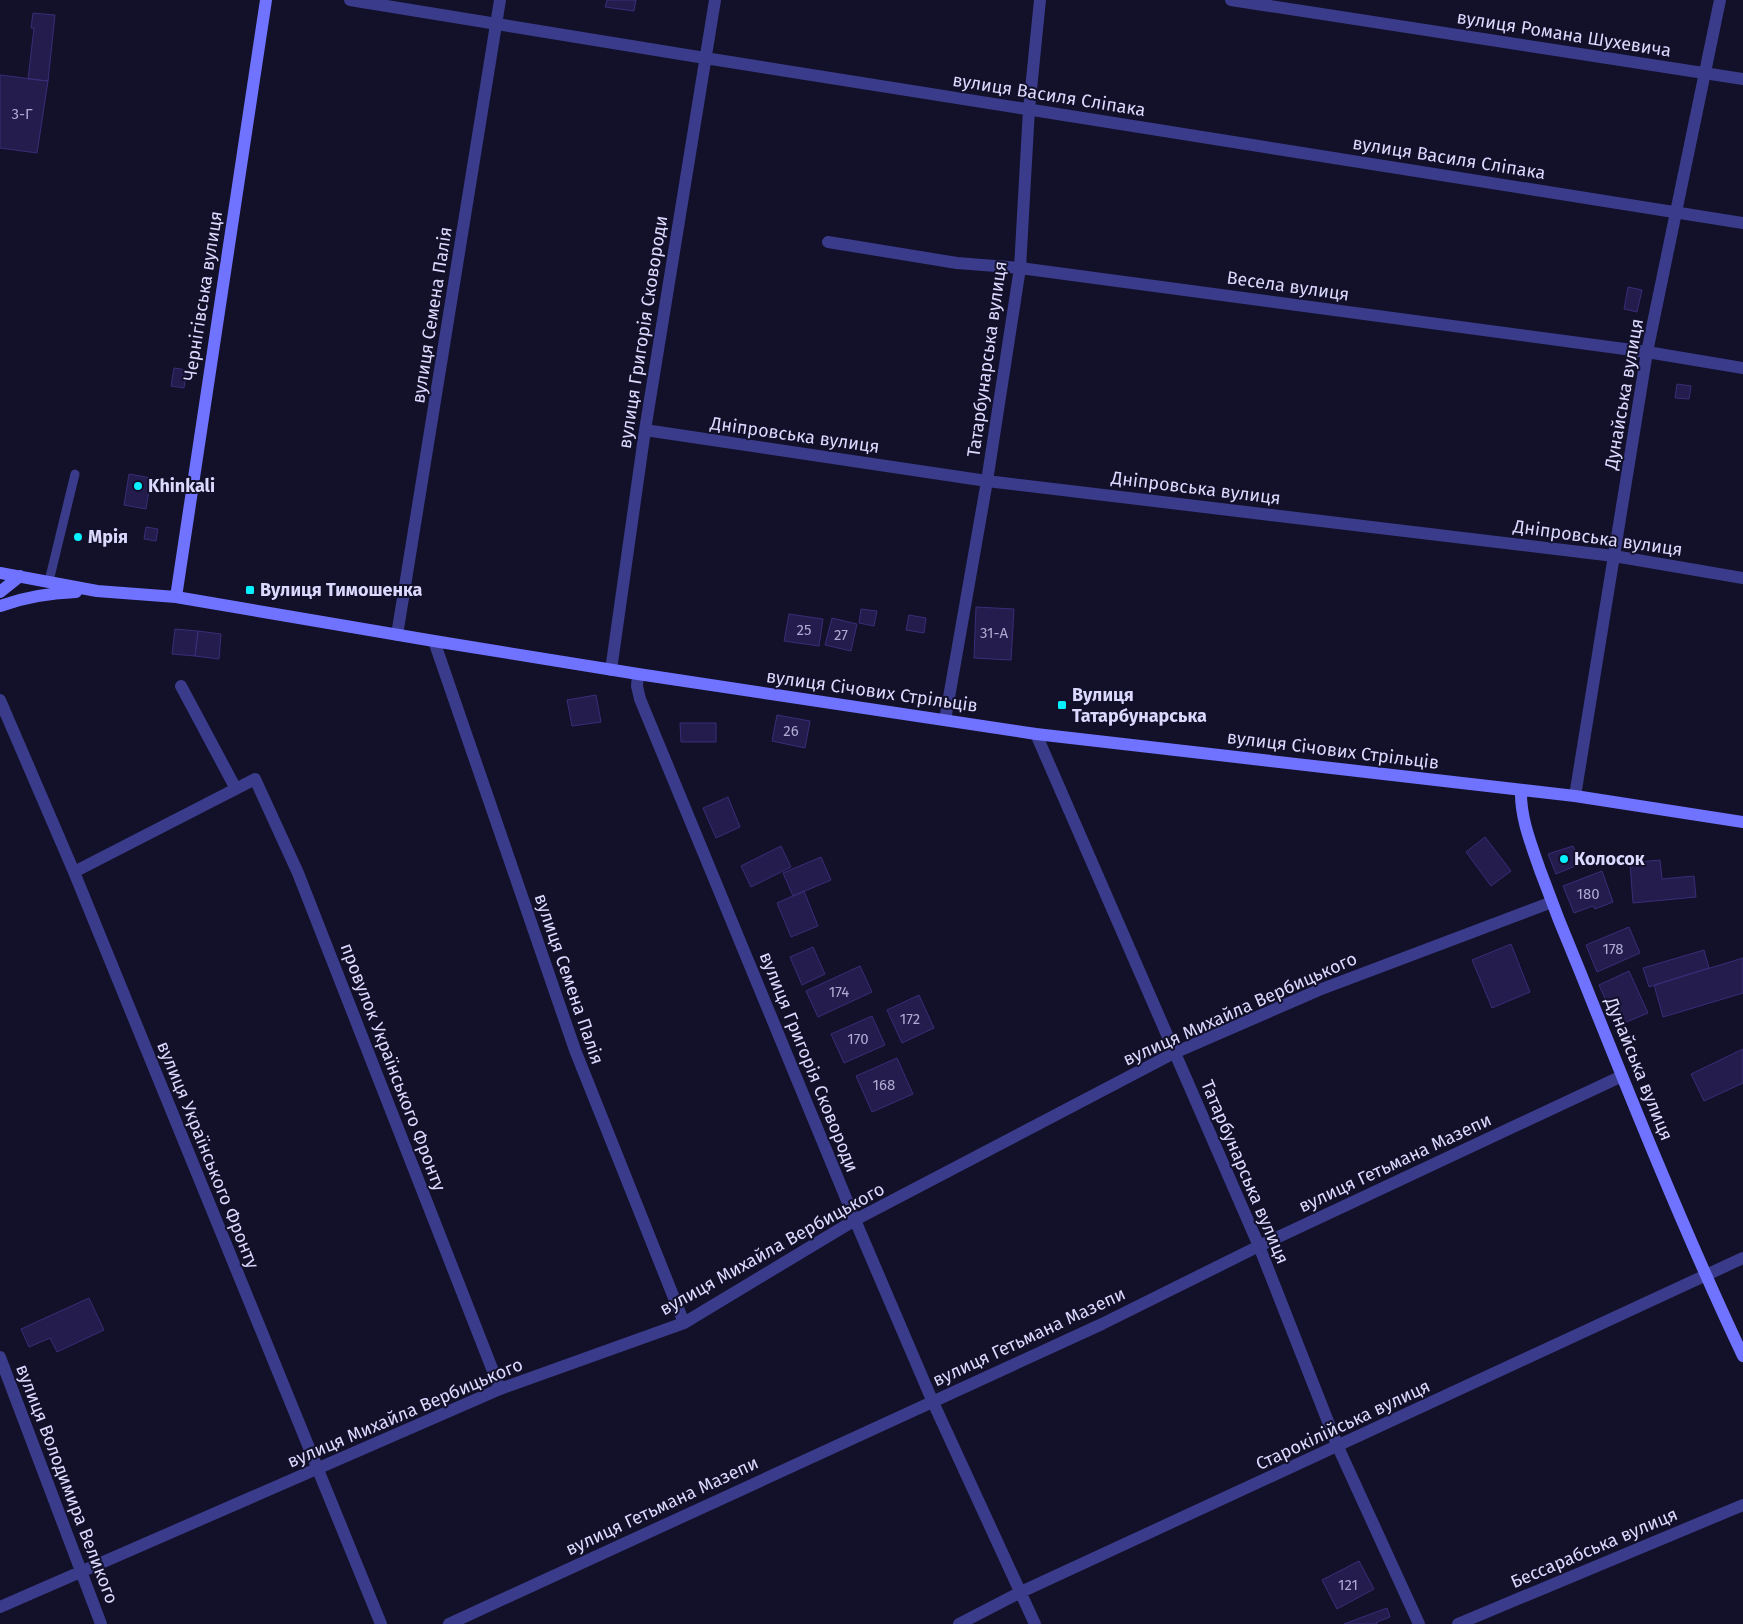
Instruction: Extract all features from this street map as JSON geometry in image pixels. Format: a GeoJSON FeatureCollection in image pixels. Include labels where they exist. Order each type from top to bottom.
{"type":"FeatureCollection","features":[{"type":"Feature","properties":{"kind":"main road","name":"Чернігівська вулиця"},"geometry":{"type":"LineString","coordinates":[[176,596],[266,0]]}},
{"type":"Feature","properties":{"kind":"main road","name":"вулиця Січових Стрільців"},"geometry":{"type":"LineString","coordinates":[[0,573],[97,591],[176,596],[611,670],[1036,734],[1575,796],[1743,822]]}},
{"type":"Feature","properties":{"kind":"main road"},"geometry":{"type":"LineString","coordinates":[[0,592],[20,576]]}},
{"type":"Feature","properties":{"kind":"main road"},"geometry":{"type":"LineString","coordinates":[[0,606],[13,601],[50,593],[97,591]]}},
{"type":"Feature","properties":{"kind":"main road","name":"Дунайська вулиця"},"geometry":{"type":"LineString","coordinates":[[1521,790],[1521,803],[1528,836],[1552,902],[1622,1076],[1706,1276],[1743,1356]]}},
{"type":"Feature","properties":{"kind":"street","name":"вулиця Василя Сліпака"},"geometry":{"type":"LineString","coordinates":[[350,0],[1743,223]]}},
{"type":"Feature","properties":{"kind":"street","name":"вулиця Семена Палія"},"geometry":{"type":"LineString","coordinates":[[397,635],[500,0]]}},
{"type":"Feature","properties":{"kind":"street","name":"вулиця Григорія Сковороди"},"geometry":{"type":"LineString","coordinates":[[611,670],[645,430],[715,0]]}},
{"type":"Feature","properties":{"kind":"street","name":"Татарбунарська вулиця"},"geometry":{"type":"LineString","coordinates":[[945,720],[987,481],[1020,268],[1029,110],[1040,0]]}},
{"type":"Feature","properties":{"kind":"street","name":"вулиця Романа Шухевича"},"geometry":{"type":"LineString","coordinates":[[1231,0],[1743,79]]}},
{"type":"Feature","properties":{"kind":"street","name":"Дунайська вулиця"},"geometry":{"type":"LineString","coordinates":[[1575,796],[1647,352],[1720,0]]}},
{"type":"Feature","properties":{"kind":"street","name":"Весела вулиця"},"geometry":{"type":"LineString","coordinates":[[828,242],[957,263],[1020,268],[1647,352],[1743,368]]}},
{"type":"Feature","properties":{"kind":"street","name":"Дніпровська вулиця"},"geometry":{"type":"LineString","coordinates":[[645,430],[987,481],[1614,556],[1743,578]]}},
{"type":"Feature","properties":{"kind":"street","name":"вулиця Семена Палія"},"geometry":{"type":"LineString","coordinates":[[434,641],[575,1050],[684,1323]]}},
{"type":"Feature","properties":{"kind":"street","name":"вулиця Григорія Сковороди"},"geometry":{"type":"LineString","coordinates":[[638,674],[637,686],[640,700],[855,1220],[932,1400],[1035,1624]]}},
{"type":"Feature","properties":{"kind":"street"},"geometry":{"type":"LineString","coordinates":[[181,686],[236,789]]}},
{"type":"Feature","properties":{"kind":"street","name":"вулиця Українського Фронту"},"geometry":{"type":"LineString","coordinates":[[0,700],[74,872],[381,1624]]}},
{"type":"Feature","properties":{"kind":"street","name":"Татарбунарська вулиця"},"geometry":{"type":"LineString","coordinates":[[1036,734],[1259,1246],[1338,1447],[1419,1624]]}},
{"type":"Feature","properties":{"kind":"street","name":"провулок Українського Фронту"},"geometry":{"type":"LineString","coordinates":[[74,872],[255,779],[298,873],[500,1388]]}},
{"type":"Feature","properties":{"kind":"street","name":"вулиця Михайла Вербицького"},"geometry":{"type":"LineString","coordinates":[[0,1607],[317,1470],[500,1388],[684,1323],[855,1220],[1174,1053],[1329,986],[1552,902]]}},
{"type":"Feature","properties":{"kind":"street","name":"вулиця Гетьмана Мазепи"},"geometry":{"type":"LineString","coordinates":[[449,1624],[932,1400],[1102,1324],[1259,1246],[1622,1076]]}},
{"type":"Feature","properties":{"kind":"street","name":"Старокілійська вулиця"},"geometry":{"type":"LineString","coordinates":[[959,1624],[1021,1592],[1743,1258]]}},
{"type":"Feature","properties":{"kind":"street","name":"вулиця Володимира Великого"},"geometry":{"type":"LineString","coordinates":[[0,1357],[102,1624]]}},
{"type":"Feature","properties":{"kind":"street","name":"Бессарабська вулиця"},"geometry":{"type":"LineString","coordinates":[[1458,1624],[1743,1505]]}},
{"type":"Feature","properties":{"kind":"lane"},"geometry":{"type":"LineString","coordinates":[[49,581],[75,474]]}},
{"type":"Feature","properties":{"kind":"building"},"geometry":{"type":"Polygon","coordinates":[[[607,0],[636,0],[634,11],[605,7],[607,0]]]}},
{"type":"Feature","properties":{"kind":"building"},"geometry":{"type":"Polygon","coordinates":[[[33,13],[55,15],[48,81],[28,79],[34,28],[31,28],[33,13]]]}},
{"type":"Feature","properties":{"kind":"building"},"geometry":{"type":"Polygon","coordinates":[[[0,75],[48,81],[37,153],[0,148],[0,75]]]}},
{"type":"Feature","properties":{"kind":"building"},"geometry":{"type":"Polygon","coordinates":[[[1628,287],[1642,290],[1637,312],[1624,309],[1628,287]]]}},
{"type":"Feature","properties":{"kind":"building"},"geometry":{"type":"Polygon","coordinates":[[[174,368],[187,370],[184,388],[171,386],[174,368]]]}},
{"type":"Feature","properties":{"kind":"building"},"geometry":{"type":"Polygon","coordinates":[[[1677,384],[1691,386],[1689,399],[1675,398],[1677,384]]]}},
{"type":"Feature","properties":{"kind":"building","name":"Khinkali"},"geometry":{"type":"Polygon","coordinates":[[[129,474],[151,478],[146,509],[124,505],[129,474]]]}},
{"type":"Feature","properties":{"kind":"building"},"geometry":{"type":"Polygon","coordinates":[[[146,527],[158,529],[156,541],[144,539],[146,527]]]}},
{"type":"Feature","properties":{"kind":"building"},"geometry":{"type":"Polygon","coordinates":[[[976,607],[1014,609],[1011,660],[974,658],[976,607]]]}},
{"type":"Feature","properties":{"kind":"building"},"geometry":{"type":"Polygon","coordinates":[[[861,609],[877,611],[874,626],[859,623],[861,609]]]}},
{"type":"Feature","properties":{"kind":"building"},"geometry":{"type":"Polygon","coordinates":[[[789,614],[823,619],[819,646],[784,641],[789,614]]]}},
{"type":"Feature","properties":{"kind":"building"},"geometry":{"type":"Polygon","coordinates":[[[909,615],[926,618],[924,633],[906,630],[909,615]]]}},
{"type":"Feature","properties":{"kind":"building"},"geometry":{"type":"Polygon","coordinates":[[[832,618],[857,624],[851,651],[825,645],[832,618]]]}},
{"type":"Feature","properties":{"kind":"building"},"geometry":{"type":"Polygon","coordinates":[[[175,629],[198,631],[195,656],[172,654],[175,629]]]}},
{"type":"Feature","properties":{"kind":"building"},"geometry":{"type":"Polygon","coordinates":[[[198,631],[221,634],[219,659],[195,656],[198,631]]]}},
{"type":"Feature","properties":{"kind":"building"},"geometry":{"type":"Polygon","coordinates":[[[596,695],[601,722],[572,726],[567,700],[596,695]]]}},
{"type":"Feature","properties":{"kind":"building"},"geometry":{"type":"Polygon","coordinates":[[[777,715],[810,721],[805,748],[772,741],[777,715]]]}},
{"type":"Feature","properties":{"kind":"building"},"geometry":{"type":"Polygon","coordinates":[[[680,723],[716,723],[716,742],[681,742],[680,723]]]}},
{"type":"Feature","properties":{"kind":"building"},"geometry":{"type":"Polygon","coordinates":[[[728,797],[740,827],[716,838],[703,808],[728,797]]]}},
{"type":"Feature","properties":{"kind":"building"},"geometry":{"type":"Polygon","coordinates":[[[1485,837],[1511,871],[1491,886],[1466,852],[1485,837]]]}},
{"type":"Feature","properties":{"kind":"building"},"geometry":{"type":"Polygon","coordinates":[[[781,846],[791,867],[751,887],[741,866],[781,846]]]}},
{"type":"Feature","properties":{"kind":"building","name":"Колосок"},"geometry":{"type":"Polygon","coordinates":[[[1573,846],[1580,864],[1556,874],[1548,854],[1573,846]]]}},
{"type":"Feature","properties":{"kind":"building"},"geometry":{"type":"Polygon","coordinates":[[[821,857],[831,880],[793,896],[783,873],[821,857]]]}},
{"type":"Feature","properties":{"kind":"building"},"geometry":{"type":"Polygon","coordinates":[[[1660,860],[1662,879],[1694,876],[1696,897],[1633,903],[1630,863],[1660,860]]]}},
{"type":"Feature","properties":{"kind":"building"},"geometry":{"type":"Polygon","coordinates":[[[1602,871],[1613,902],[1595,909],[1593,906],[1574,913],[1563,886],[1602,871]]]}},
{"type":"Feature","properties":{"kind":"building"},"geometry":{"type":"Polygon","coordinates":[[[804,891],[818,926],[791,937],[777,903],[804,891]]]}},
{"type":"Feature","properties":{"kind":"building"},"geometry":{"type":"Polygon","coordinates":[[[1629,927],[1640,953],[1597,972],[1586,945],[1629,927]]]}},
{"type":"Feature","properties":{"kind":"building"},"geometry":{"type":"Polygon","coordinates":[[[1511,944],[1530,992],[1492,1008],[1472,960],[1511,944]]]}},
{"type":"Feature","properties":{"kind":"building"},"geometry":{"type":"Polygon","coordinates":[[[813,947],[825,974],[802,985],[790,957],[813,947]]]}},
{"type":"Feature","properties":{"kind":"building"},"geometry":{"type":"Polygon","coordinates":[[[1704,950],[1709,968],[1649,987],[1643,968],[1704,950]]]}},
{"type":"Feature","properties":{"kind":"building"},"geometry":{"type":"Polygon","coordinates":[[[1743,958],[1743,993],[1663,1017],[1654,985],[1743,958]]]}},
{"type":"Feature","properties":{"kind":"building"},"geometry":{"type":"Polygon","coordinates":[[[860,966],[872,992],[818,1017],[806,991],[860,966]]]}},
{"type":"Feature","properties":{"kind":"building"},"geometry":{"type":"Polygon","coordinates":[[[1629,971],[1648,1013],[1617,1026],[1599,985],[1629,971]]]}},
{"type":"Feature","properties":{"kind":"building"},"geometry":{"type":"Polygon","coordinates":[[[919,995],[934,1028],[902,1043],[887,1010],[919,995]]]}},
{"type":"Feature","properties":{"kind":"building"},"geometry":{"type":"Polygon","coordinates":[[[872,1016],[885,1045],[844,1063],[831,1034],[872,1016]]]}},
{"type":"Feature","properties":{"kind":"building"},"geometry":{"type":"Polygon","coordinates":[[[1743,1049],[1743,1083],[1704,1101],[1691,1074],[1743,1049]]]}},
{"type":"Feature","properties":{"kind":"building"},"geometry":{"type":"Polygon","coordinates":[[[897,1058],[913,1094],[872,1112],[856,1076],[897,1058]]]}},
{"type":"Feature","properties":{"kind":"building"},"geometry":{"type":"Polygon","coordinates":[[[89,1298],[104,1330],[57,1352],[50,1338],[29,1347],[21,1329],[89,1298]]]}},
{"type":"Feature","properties":{"kind":"building"},"geometry":{"type":"Polygon","coordinates":[[[1359,1561],[1374,1589],[1337,1609],[1322,1580],[1359,1561]]]}},
{"type":"Feature","properties":{"kind":"building"},"geometry":{"type":"Polygon","coordinates":[[[1387,1608],[1390,1617],[1377,1622],[1377,1624],[1344,1624],[1387,1608]]]}},
{"type":"Feature","properties":{"kind":"place","name":"Khinkali"},"geometry":{"type":"Point","coordinates":[138,486]}},
{"type":"Feature","properties":{"kind":"place","name":"Мрія"},"geometry":{"type":"Point","coordinates":[78,537]}},
{"type":"Feature","properties":{"kind":"place","name":"Вулиця Тимошенка"},"geometry":{"type":"Point","coordinates":[250,590]}},
{"type":"Feature","properties":{"kind":"place","name":"Вулиця Татарбунарська"},"geometry":{"type":"Point","coordinates":[1062,705]}},
{"type":"Feature","properties":{"kind":"place","name":"Колосок"},"geometry":{"type":"Point","coordinates":[1564,859]}}]}
